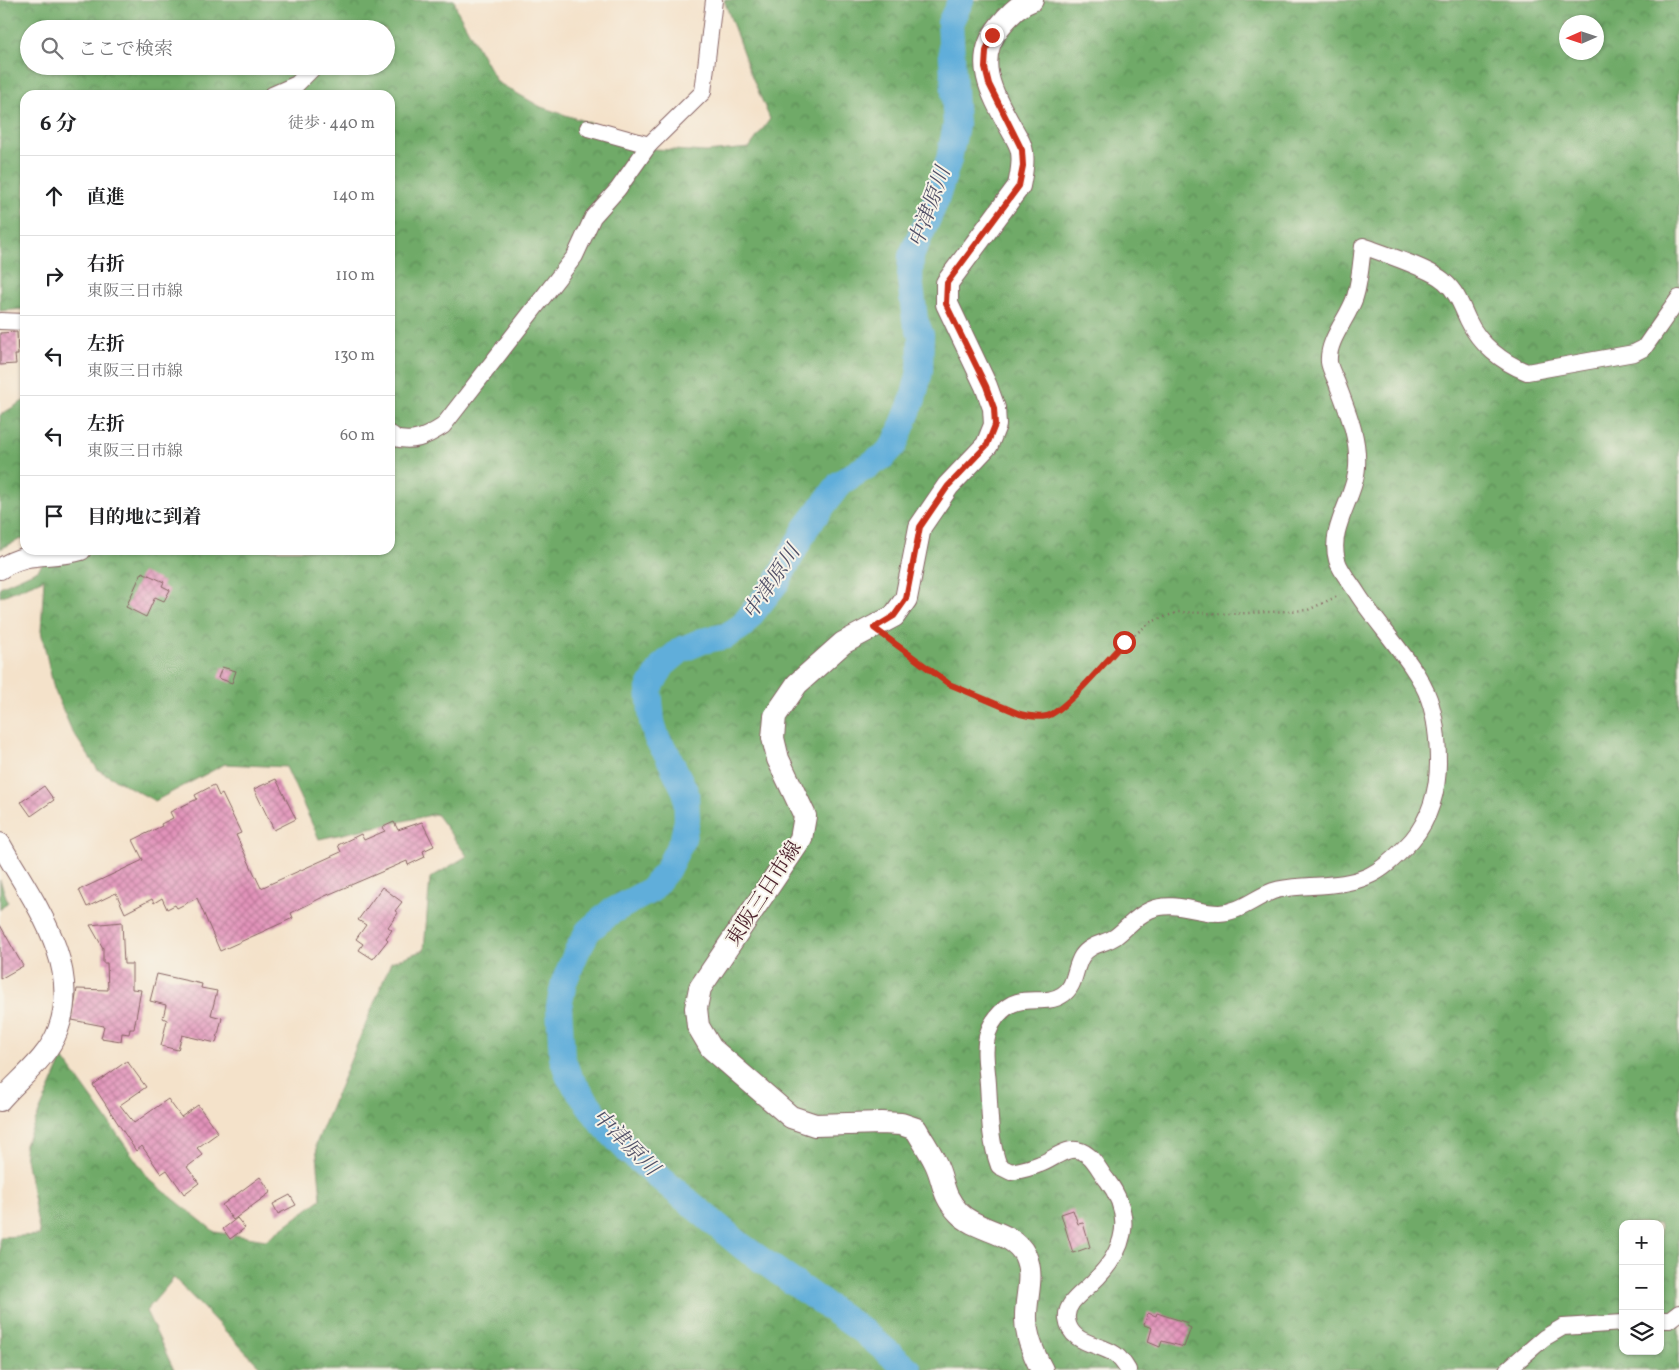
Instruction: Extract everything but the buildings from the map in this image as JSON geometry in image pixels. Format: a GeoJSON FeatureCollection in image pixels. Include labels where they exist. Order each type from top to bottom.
{"type":"FeatureCollection","features":[{"type":"Feature","properties":{"kind":"main road","name":"東阪三日市線"},"geometry":{"type":"LineString","coordinates":[[1032,0],[1009,15],[992,35],[985,68],[994,98],[1022,150],[1023,166],[1019,186],[947,283],[946,304],[986,386],[994,408],[995,425],[987,445],[948,486],[920,527],[906,599],[894,616],[844,643],[804,678],[775,716],[773,738],[778,758],[805,816],[801,839],[700,988],[696,1008],[698,1026],[711,1048],[791,1117],[815,1125],[881,1123],[901,1124],[916,1129],[936,1163],[945,1197],[960,1215],[1012,1240],[1025,1255],[1030,1275],[1026,1320],[1032,1352],[1042,1370]]}},
{"type":"Feature","properties":{"kind":"street"},"geometry":{"type":"LineString","coordinates":[[395,438],[404,441],[419,439],[443,426],[575,256],[593,217],[618,189],[649,145],[703,92],[714,0]]}},
{"type":"Feature","properties":{"kind":"street"},"geometry":{"type":"LineString","coordinates":[[283,90],[297,84],[306,75]]}},
{"type":"Feature","properties":{"kind":"street"},"geometry":{"type":"LineString","coordinates":[[588,128],[649,145]]}},
{"type":"Feature","properties":{"kind":"street"},"geometry":{"type":"LineString","coordinates":[[1128,1370],[1116,1354],[1087,1344],[1075,1336],[1068,1326],[1066,1317],[1073,1300],[1094,1282],[1115,1256],[1123,1236],[1124,1218],[1122,1205],[1116,1191],[1089,1156],[1080,1152],[1070,1150],[1057,1153],[1043,1164],[1011,1172],[999,1166],[992,1147],[989,1124],[985,1048],[989,1032],[996,1017],[1012,1004],[1028,1000],[1045,1001],[1061,997],[1070,988],[1082,956],[1092,946],[1115,936],[1142,914],[1153,908],[1180,906],[1196,912],[1230,912],[1245,907],[1272,892],[1289,888],[1347,884],[1362,880],[1377,872],[1413,839],[1426,819],[1438,780],[1435,726],[1429,698],[1419,677],[1370,614],[1337,562],[1336,551],[1340,521],[1354,485],[1357,469],[1357,447],[1351,419],[1329,362],[1333,345],[1349,314],[1357,292],[1363,246],[1443,280],[1461,300],[1467,320],[1476,334],[1491,350],[1512,366],[1527,372],[1634,353],[1644,348],[1679,298]]}},
{"type":"Feature","properties":{"kind":"street"},"geometry":{"type":"LineString","coordinates":[[0,321],[20,322]]}},
{"type":"Feature","properties":{"kind":"street"},"geometry":{"type":"LineString","coordinates":[[0,570],[12,561],[40,555]]}},
{"type":"Feature","properties":{"kind":"street"},"geometry":{"type":"LineString","coordinates":[[0,843],[51,935],[61,960],[65,982],[58,1031],[46,1051],[0,1101]]}},
{"type":"Feature","properties":{"kind":"street"},"geometry":{"type":"LineString","coordinates":[[1664,1320],[1670,1320],[1679,1313]]}},
{"type":"Feature","properties":{"kind":"street"},"geometry":{"type":"LineString","coordinates":[[1507,1370],[1544,1338],[1563,1327],[1619,1323]]}},
{"type":"Feature","properties":{"kind":"path"},"geometry":{"type":"LineString","coordinates":[[874,628],[949,684],[1020,714],[1050,716],[1067,702],[1124,642],[1151,622],[1178,612],[1232,614],[1308,610],[1355,589]]}},
{"type":"Feature","properties":{"kind":"green space"},"geometry":{"type":"Polygon","coordinates":[[[0,0],[454,0],[457,10],[497,82],[541,107],[590,123],[639,148],[706,152],[749,148],[770,119],[750,72],[724,0],[1679,0],[1679,1370],[263,1370],[174,1278],[146,1311],[174,1370],[1,1370],[0,1237],[40,1235],[24,1147],[63,1058],[150,1180],[215,1232],[266,1240],[321,1199],[316,1144],[391,962],[424,950],[430,878],[467,856],[436,814],[319,839],[286,767],[225,764],[155,801],[98,770],[72,731],[54,689],[41,631],[44,579],[0,597],[0,587],[38,570],[48,555],[395,555],[395,90],[20,90],[20,309],[0,311],[0,0]]]}},
{"type":"Feature","properties":{"kind":"green space"},"geometry":{"type":"Polygon","coordinates":[[[20,403],[20,539],[0,549],[0,415],[20,403]]]}},
{"type":"Feature","properties":{"kind":"green space"},"geometry":{"type":"Polygon","coordinates":[[[0,880],[8,902],[0,910],[0,880]]]}},
{"type":"Feature","properties":{"kind":"waterway","name":"中津原川"},"geometry":{"type":"LineString","coordinates":[[909,1370],[865,1333],[743,1247],[630,1153],[601,1122],[569,1077],[562,1057],[559,1007],[564,982],[588,931],[609,913],[651,890],[667,870],[683,838],[687,820],[686,793],[667,754],[657,739],[652,722],[649,689],[663,665],[681,650],[702,641],[726,636],[742,626],[777,582],[806,528],[840,483],[884,456],[895,444],[913,399],[920,371],[921,335],[915,320],[910,279],[911,256],[935,203],[949,159],[956,125],[950,23],[961,0]]}},
{"type":"Feature","properties":{"kind":"route"},"geometry":{"type":"LineString","coordinates":[[992,35],[986,51],[985,68],[994,98],[1022,150],[1023,166],[1019,186],[956,267],[947,283],[946,304],[986,386],[994,408],[995,425],[987,445],[948,486],[920,527],[906,599],[894,616],[874,628],[949,684],[1031,717],[1050,716],[1051,713],[1067,702],[1124,642]]}}]}
